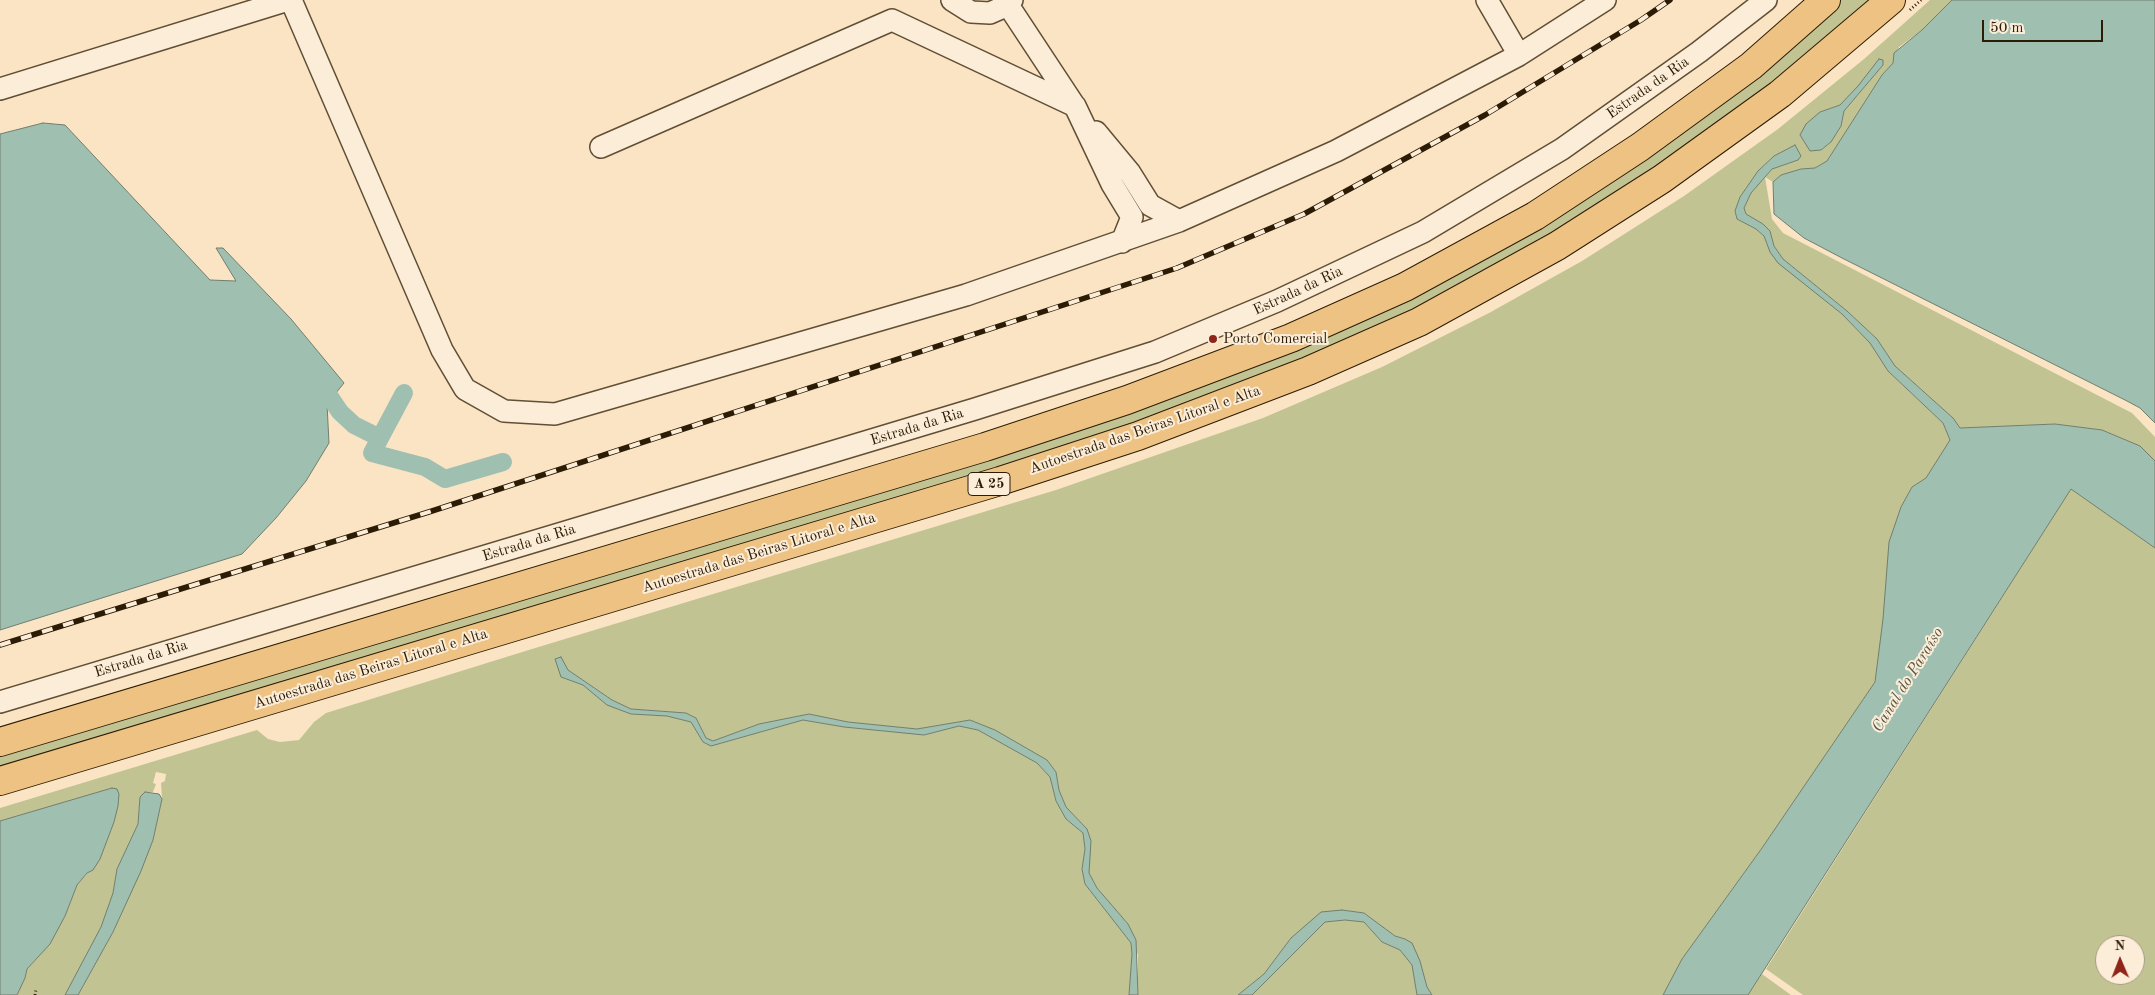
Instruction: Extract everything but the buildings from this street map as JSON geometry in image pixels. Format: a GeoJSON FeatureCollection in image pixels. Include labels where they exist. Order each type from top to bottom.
{"type":"FeatureCollection","features":[{"type":"Feature","properties":{"kind":"highway","name":"A 25"},"geometry":{"type":"LineString","coordinates":[[0,742],[985,447],[1127,400],[1291,338],[1405,287],[1535,216],[1640,147],[1751,66],[1826,0]]}},
{"type":"Feature","properties":{"kind":"highway","name":"Autoestrada das Beiras Litoral e Alta"},"geometry":{"type":"LineString","coordinates":[[0,781],[1000,481],[1138,436],[1308,371],[1419,322],[1557,246],[1662,179],[1780,94],[1891,0]]}},
{"type":"Feature","properties":{"kind":"street"},"geometry":{"type":"LineString","coordinates":[[0,89],[289,0],[442,350],[465,389],[504,411],[555,414],[966,295],[1122,242],[1179,220],[1336,151],[1519,55],[1606,0]]}},
{"type":"Feature","properties":{"kind":"street"},"geometry":{"type":"LineString","coordinates":[[952,0],[971,12],[990,13],[1010,3],[1074,106],[1112,184],[1132,217],[1122,242]]}},
{"type":"Feature","properties":{"kind":"street"},"geometry":{"type":"LineString","coordinates":[[1487,0],[1519,55]]}},
{"type":"Feature","properties":{"kind":"street","name":"Estrada da Ria"},"geometry":{"type":"LineString","coordinates":[[0,702],[975,409],[1155,352],[1277,301],[1423,232],[1562,149],[1700,52],[1766,0]]}},
{"type":"Feature","properties":{"kind":"street"},"geometry":{"type":"LineString","coordinates":[[601,147],[892,20],[1074,106],[1130,173],[1150,205],[1179,220]]}},
{"type":"Feature","properties":{"kind":"path"},"geometry":{"type":"LineString","coordinates":[[35,995],[36,990]]}},
{"type":"Feature","properties":{"kind":"green space"},"geometry":{"type":"Polygon","coordinates":[[[1840,0],[1870,0],[1823,41],[1740,108],[1670,159],[1600,205],[1534,244],[1407,312],[1331,347],[1179,408],[1051,451],[0,768],[0,751],[1325,333],[1810,27],[1840,0]]]}},
{"type":"Feature","properties":{"kind":"green space"},"geometry":{"type":"Polygon","coordinates":[[[1930,0],[1952,0],[1922,30],[1899,47],[1893,63],[1882,75],[1827,161],[1815,168],[1801,169],[1781,175],[1773,182],[1765,177],[1772,169],[1798,160],[1795,146],[1774,156],[1758,171],[1740,197],[1735,211],[1737,219],[1756,229],[1764,236],[1770,252],[1842,314],[1870,343],[1888,371],[1943,423],[1950,440],[1926,478],[1912,487],[1901,507],[1875,682],[1762,848],[1682,959],[1663,995],[1432,995],[1427,987],[1420,961],[1405,939],[1395,936],[1364,913],[1342,910],[1291,938],[1264,974],[1238,995],[1138,995],[1138,955],[1128,924],[1097,888],[1089,873],[1087,829],[1066,807],[1059,790],[1056,772],[1047,760],[995,730],[970,720],[917,729],[848,722],[809,714],[759,724],[713,741],[706,739],[696,718],[686,713],[631,709],[612,700],[568,670],[561,677],[583,685],[607,704],[631,714],[667,716],[691,722],[703,742],[711,746],[803,720],[844,727],[924,735],[959,726],[978,730],[1037,763],[1050,777],[1056,801],[1066,819],[1083,833],[1085,849],[1082,869],[1085,884],[1131,943],[1129,995],[78,995],[113,932],[153,840],[162,799],[161,783],[165,781],[166,774],[156,772],[153,783],[156,784],[153,792],[145,792],[140,797],[138,824],[117,869],[113,893],[101,927],[65,995],[17,995],[27,969],[41,954],[65,916],[77,885],[100,859],[114,822],[119,794],[112,788],[0,821],[0,808],[257,730],[268,739],[280,742],[299,740],[314,722],[326,713],[1056,490],[1263,418],[1382,367],[1489,313],[1582,261],[1684,196],[1778,129],[1864,59],[1930,0]],[[1883,65],[1840,105],[1820,112],[1821,150],[1831,142],[1841,126],[1844,111],[1883,65]]]}},
{"type":"Feature","properties":{"kind":"green space"},"geometry":{"type":"Polygon","coordinates":[[[1765,177],[1772,219],[1783,233],[2132,413],[2155,437],[2155,461],[2140,446],[2102,430],[2055,424],[1960,428],[1953,418],[1895,366],[1877,339],[1847,311],[1783,259],[1774,246],[1770,231],[1763,224],[1746,214],[1744,208],[1751,193],[1765,177]]]}},
{"type":"Feature","properties":{"kind":"green space"},"geometry":{"type":"Polygon","coordinates":[[[2071,489],[2155,548],[2155,995],[1803,995],[1766,969],[2071,489]]]}},
{"type":"Feature","properties":{"kind":"green space"},"geometry":{"type":"Polygon","coordinates":[[[1345,920],[1364,922],[1382,942],[1400,950],[1412,965],[1417,995],[1252,995],[1325,922],[1345,920]]]}},
{"type":"Feature","properties":{"kind":"green space"},"geometry":{"type":"Polygon","coordinates":[[[1762,974],[1791,995],[1748,995],[1762,974]]]}},
{"type":"Feature","properties":{"kind":"water"},"geometry":{"type":"Polygon","coordinates":[[[1952,0],[2155,0],[2155,423],[2140,408],[2127,401],[1804,238],[1774,214],[1773,182],[1781,175],[1801,169],[1815,168],[1827,161],[1882,75],[1893,63],[1894,53],[1922,30],[1952,0]]]}},
{"type":"Feature","properties":{"kind":"water"},"geometry":{"type":"Polygon","coordinates":[[[1879,59],[1883,60],[1883,65],[1844,111],[1841,126],[1831,142],[1821,150],[1810,151],[1800,135],[1806,124],[1820,112],[1840,105],[1879,59]]]}},
{"type":"Feature","properties":{"kind":"water"},"geometry":{"type":"Polygon","coordinates":[[[43,123],[65,125],[210,280],[236,281],[216,248],[223,248],[291,319],[344,383],[327,404],[329,443],[306,481],[276,518],[242,554],[0,630],[0,134],[43,123]]]}},
{"type":"Feature","properties":{"kind":"water","name":"Canal do Paraíso"},"geometry":{"type":"Polygon","coordinates":[[[1795,145],[1801,156],[1798,160],[1772,169],[1751,193],[1744,208],[1746,214],[1763,224],[1770,231],[1774,246],[1783,259],[1847,311],[1877,339],[1895,366],[1953,418],[1960,428],[2055,424],[2102,430],[2140,446],[2155,461],[2155,548],[2071,489],[1748,995],[1663,995],[1682,959],[1762,848],[1875,682],[1883,619],[1889,542],[1901,507],[1912,487],[1926,478],[1950,440],[1943,423],[1888,371],[1870,343],[1842,314],[1778,263],[1770,252],[1764,236],[1756,229],[1737,219],[1735,211],[1740,197],[1758,171],[1774,156],[1795,145]]]}},
{"type":"Feature","properties":{"kind":"water"},"geometry":{"type":"Polygon","coordinates":[[[561,657],[568,670],[612,700],[631,709],[686,713],[696,718],[706,738],[713,741],[759,724],[809,714],[848,722],[917,729],[970,720],[995,730],[1047,760],[1056,772],[1059,790],[1066,807],[1087,829],[1091,841],[1089,873],[1097,888],[1128,924],[1136,940],[1138,995],[1129,995],[1131,943],[1085,884],[1082,869],[1085,849],[1083,833],[1066,819],[1056,801],[1050,777],[1037,763],[978,730],[959,726],[924,735],[844,727],[803,720],[711,746],[703,742],[691,722],[667,716],[631,714],[607,705],[583,685],[561,677],[555,659],[561,657]]]}},
{"type":"Feature","properties":{"kind":"water"},"geometry":{"type":"Polygon","coordinates":[[[112,788],[117,789],[119,794],[118,806],[100,859],[93,870],[87,873],[77,885],[65,916],[50,944],[27,969],[17,995],[0,995],[0,821],[112,788]]]}},
{"type":"Feature","properties":{"kind":"water"},"geometry":{"type":"Polygon","coordinates":[[[145,792],[159,794],[162,799],[153,840],[141,871],[113,932],[78,995],[65,995],[101,927],[113,893],[117,869],[138,824],[140,797],[145,792]]]}},
{"type":"Feature","properties":{"kind":"water"},"geometry":{"type":"Polygon","coordinates":[[[1342,910],[1364,913],[1395,936],[1412,943],[1420,961],[1427,987],[1432,995],[1417,995],[1412,965],[1400,950],[1382,942],[1364,922],[1345,920],[1325,922],[1252,995],[1238,995],[1264,974],[1291,938],[1321,912],[1342,910]]]}},
{"type":"Feature","properties":{"kind":"waterway"},"geometry":{"type":"LineString","coordinates":[[318,379],[340,412],[354,425],[380,438]]}},
{"type":"Feature","properties":{"kind":"waterway"},"geometry":{"type":"LineString","coordinates":[[404,393],[372,453],[425,467],[445,479],[503,462]]}},
{"type":"Feature","properties":{"kind":"railway"},"geometry":{"type":"LineString","coordinates":[[0,645],[432,511],[1177,268],[1304,214],[1485,115],[1641,20],[1670,0]]}},
{"type":"Feature","properties":{"kind":"place","name":"Porto Comercial"},"geometry":{"type":"Point","coordinates":[1213,339]}}]}
